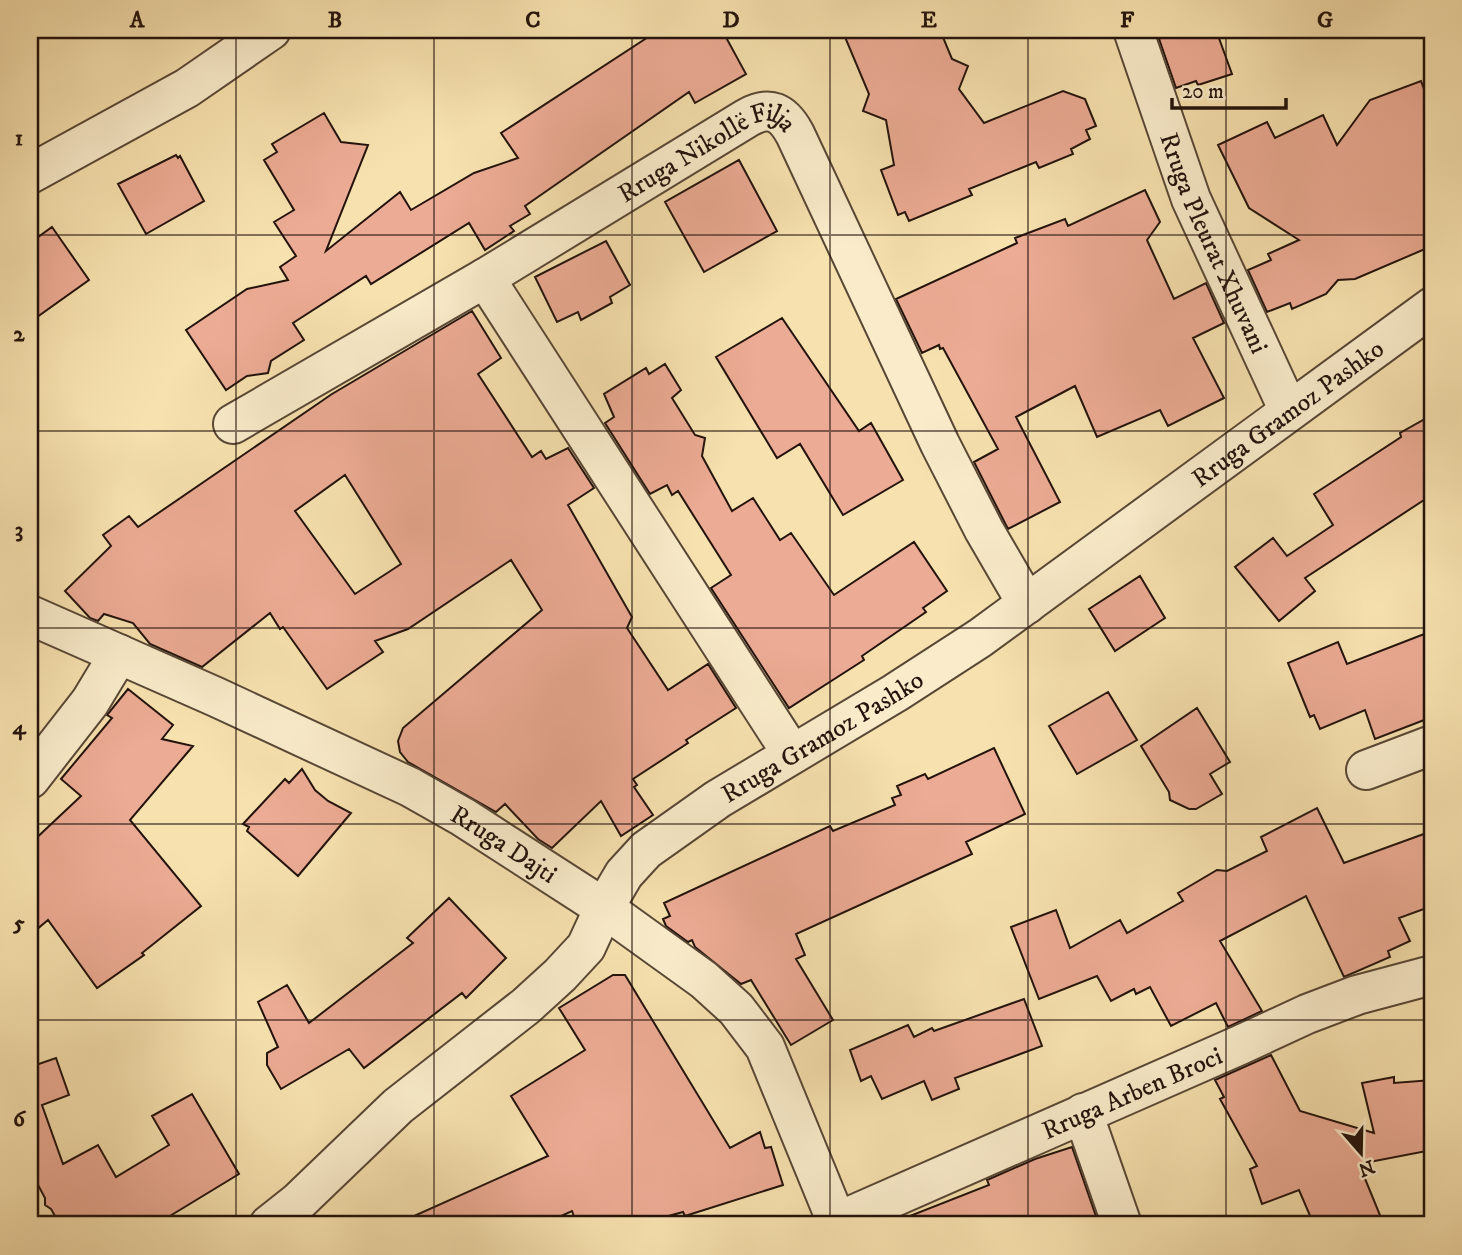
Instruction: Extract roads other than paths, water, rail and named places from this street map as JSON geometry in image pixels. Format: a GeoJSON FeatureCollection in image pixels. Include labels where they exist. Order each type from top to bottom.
{"type":"FeatureCollection","features":[{"type":"Feature","properties":{"kind":"street"},"geometry":{"type":"LineString","coordinates":[[30,174],[169,98],[271,30]]}},
{"type":"Feature","properties":{"kind":"street","name":"Rruga Pleurat Xhuvani"},"geometry":{"type":"LineString","coordinates":[[1133,30],[1191,199],[1289,411]]}},
{"type":"Feature","properties":{"kind":"street","name":"Rruga Nikollë Filja"},"geometry":{"type":"LineString","coordinates":[[233,424],[485,278],[747,118],[768,110],[778,114],[795,134],[940,444],[984,530],[1027,604]]}},
{"type":"Feature","properties":{"kind":"street"},"geometry":{"type":"LineString","coordinates":[[485,278],[792,754]]}},
{"type":"Feature","properties":{"kind":"street","name":"Rruga Gramoz Pashko"},"geometry":{"type":"LineString","coordinates":[[269,1225],[298,1202],[398,1106],[526,1006],[559,975],[586,947],[624,874],[646,850],[718,799],[895,693],[980,638],[1432,307]]}},
{"type":"Feature","properties":{"kind":"street","name":"Rruga Dajti"},"geometry":{"type":"LineString","coordinates":[[30,615],[410,786],[604,908],[721,994],[754,1032],[771,1061],[838,1223]]}},
{"type":"Feature","properties":{"kind":"street"},"geometry":{"type":"LineString","coordinates":[[30,779],[90,702],[119,654]]}},
{"type":"Feature","properties":{"kind":"street"},"geometry":{"type":"LineString","coordinates":[[1366,770],[1432,745]]}},
{"type":"Feature","properties":{"kind":"street","name":"Rruga Arben Broci"},"geometry":{"type":"LineString","coordinates":[[838,1223],[1307,1014],[1357,995],[1432,975]]}},
{"type":"Feature","properties":{"kind":"street"},"geometry":{"type":"LineString","coordinates":[[1083,1113],[1122,1225]]}}]}
